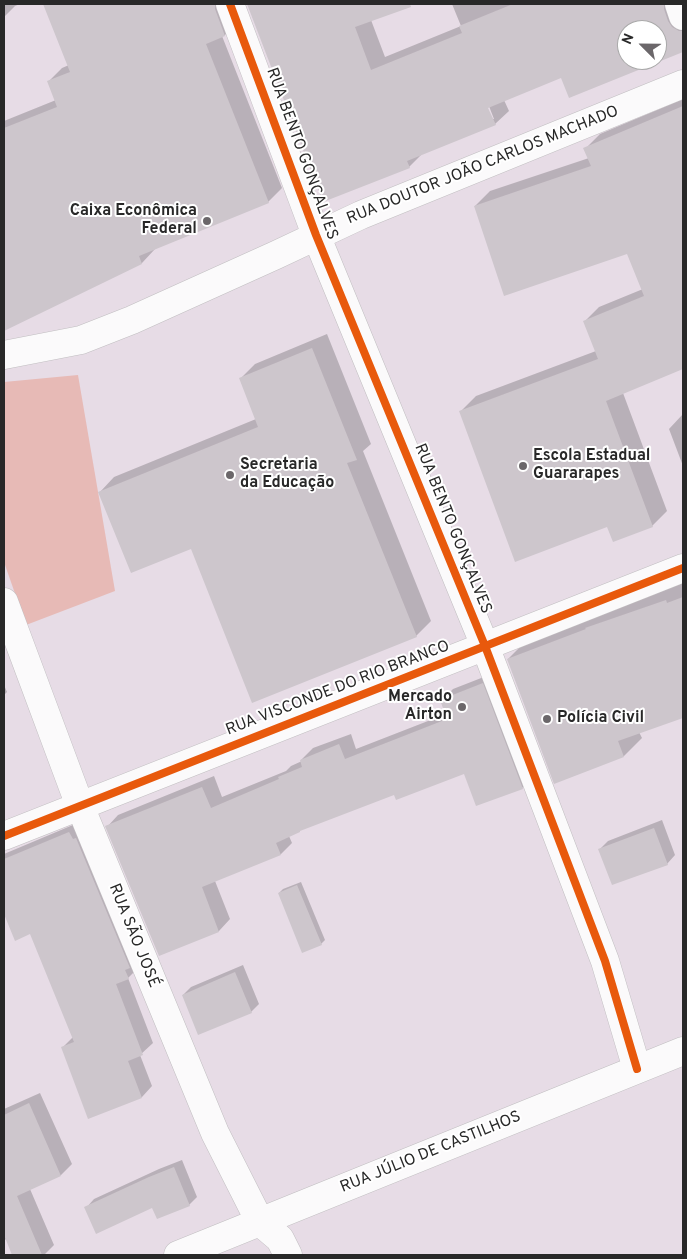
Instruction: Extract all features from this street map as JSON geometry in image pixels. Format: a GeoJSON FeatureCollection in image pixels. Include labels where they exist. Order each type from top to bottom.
{"type":"FeatureCollection","features":[{"type":"Feature","properties":{"kind":"street","name":"RUA BENTO GONÇALVES"},"geometry":{"type":"LineString","coordinates":[[230,4],[316,235],[486,646],[605,961],[637,1069]]}},
{"type":"Feature","properties":{"kind":"street"},"geometry":{"type":"LineString","coordinates":[[679,4],[683,16]]}},
{"type":"Feature","properties":{"kind":"street","name":"RUA DOUTOR JOÃO CARLOS MACHADO"},"geometry":{"type":"LineString","coordinates":[[4,355],[81,340],[132,320],[361,215],[683,84]]}},
{"type":"Feature","properties":{"kind":"street","name":"RUA VISCONDE DO RIO BRANCO"},"geometry":{"type":"LineString","coordinates":[[4,836],[683,568]]}},
{"type":"Feature","properties":{"kind":"street","name":"RUA SÃO JOSÉ"},"geometry":{"type":"LineString","coordinates":[[4,602],[80,806],[215,1133],[260,1222],[280,1239],[288,1255]]}},
{"type":"Feature","properties":{"kind":"street","name":"RUA JÚLIO DE CASTILHOS"},"geometry":{"type":"LineString","coordinates":[[178,1255],[683,1051]]}},
{"type":"Feature","properties":{"kind":"shaded area"},"geometry":{"type":"Polygon","coordinates":[[[78,375],[115,591],[26,625],[4,562],[4,382],[78,375]]]}},
{"type":"Feature","properties":{"kind":"building"},"geometry":{"type":"Polygon","coordinates":[[[43,4],[215,4],[225,36],[206,44],[269,203],[139,256],[142,264],[4,331],[4,128],[57,107],[47,81],[70,72],[43,4]]]}},
{"type":"Feature","properties":{"kind":"building"},"geometry":{"type":"Polygon","coordinates":[[[247,4],[410,4],[411,7],[355,27],[371,70],[462,33],[459,26],[513,4],[664,4],[668,21],[672,27],[683,31],[683,52],[667,58],[667,20],[617,20],[617,70],[638,70],[569,98],[561,78],[488,108],[496,125],[407,161],[410,168],[323,202],[247,4]]]}},
{"type":"Feature","properties":{"kind":"building"},"geometry":{"type":"Polygon","coordinates":[[[683,106],[683,369],[606,401],[653,527],[613,542],[607,527],[515,562],[459,411],[598,359],[583,321],[644,296],[627,254],[504,296],[474,206],[591,166],[583,148],[683,106]]]}},
{"type":"Feature","properties":{"kind":"building"},"geometry":{"type":"Polygon","coordinates":[[[312,348],[357,460],[347,463],[417,637],[252,703],[191,549],[131,573],[98,492],[258,427],[239,378],[312,348]]]}},
{"type":"Feature","properties":{"kind":"building"},"geometry":{"type":"Polygon","coordinates":[[[683,597],[683,718],[618,741],[624,757],[554,784],[507,659],[585,628],[666,600],[667,603],[683,597]]]}},
{"type":"Feature","properties":{"kind":"building"},"geometry":{"type":"Polygon","coordinates":[[[483,683],[523,789],[476,806],[464,774],[396,800],[394,795],[300,831],[276,843],[281,855],[202,887],[219,932],[159,956],[105,826],[202,787],[211,808],[279,779],[278,777],[302,767],[300,760],[339,744],[345,759],[447,719],[440,700],[483,683]]]}},
{"type":"Feature","properties":{"kind":"building"},"geometry":{"type":"Polygon","coordinates":[[[654,828],[668,865],[612,885],[598,849],[654,828]]]}},
{"type":"Feature","properties":{"kind":"building"},"geometry":{"type":"Polygon","coordinates":[[[69,832],[73,839],[76,838],[130,968],[125,970],[129,979],[116,984],[143,1055],[128,1061],[142,1098],[88,1119],[61,1047],[74,1042],[30,934],[15,941],[4,914],[4,859],[69,832]]]}},
{"type":"Feature","properties":{"kind":"building"},"geometry":{"type":"Polygon","coordinates":[[[297,885],[322,945],[302,953],[278,893],[297,885]]]}},
{"type":"Feature","properties":{"kind":"building"},"geometry":{"type":"Polygon","coordinates":[[[235,972],[252,1013],[198,1035],[182,995],[235,972]]]}},
{"type":"Feature","properties":{"kind":"building"},"geometry":{"type":"Polygon","coordinates":[[[29,1103],[61,1176],[17,1196],[42,1255],[12,1255],[4,1235],[4,1115],[29,1103]]]}},
{"type":"Feature","properties":{"kind":"building"},"geometry":{"type":"Polygon","coordinates":[[[174,1167],[190,1206],[157,1219],[152,1208],[96,1234],[84,1207],[174,1167]]]}},
{"type":"Feature","properties":{"kind":"cycle path"},"geometry":{"type":"LineString","coordinates":[[230,4],[316,235],[485,646],[605,961],[637,1069]]}},
{"type":"Feature","properties":{"kind":"cycle path"},"geometry":{"type":"LineString","coordinates":[[4,836],[683,568]]}},
{"type":"Feature","properties":{"kind":"place","name":"Caixa Econômica Federal"},"geometry":{"type":"Point","coordinates":[207,221]}},
{"type":"Feature","properties":{"kind":"place","name":"Escola Estadual Guararapes"},"geometry":{"type":"Point","coordinates":[523,466]}},
{"type":"Feature","properties":{"kind":"place","name":"Secretaria da Educação"},"geometry":{"type":"Point","coordinates":[230,475]}},
{"type":"Feature","properties":{"kind":"place","name":"Mercado Airton"},"geometry":{"type":"Point","coordinates":[462,707]}},
{"type":"Feature","properties":{"kind":"place","name":"Polícia Civil"},"geometry":{"type":"Point","coordinates":[547,719]}}]}
